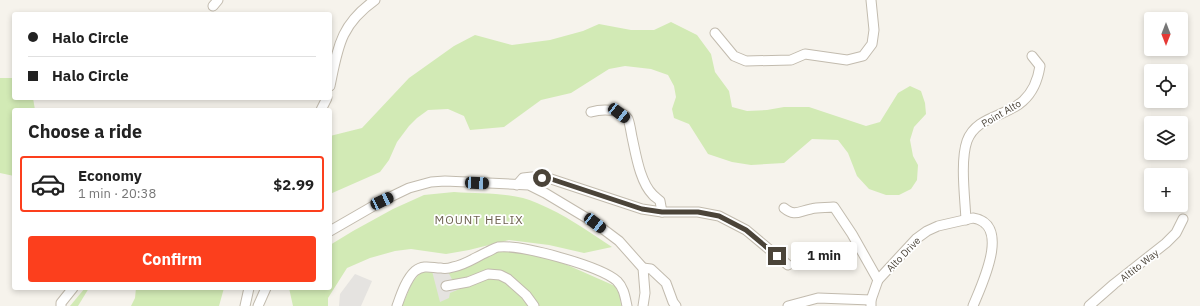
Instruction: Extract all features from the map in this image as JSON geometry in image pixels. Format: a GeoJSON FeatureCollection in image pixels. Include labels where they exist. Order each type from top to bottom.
{"type":"FeatureCollection","features":[{"type":"Feature","properties":{"kind":"street"},"geometry":{"type":"LineString","coordinates":[[332,77],[339,46],[346,30],[359,13],[375,0]]}},
{"type":"Feature","properties":{"kind":"street"},"geometry":{"type":"LineString","coordinates":[[715,33],[734,56],[746,60],[791,60],[805,54],[847,60],[863,56],[872,44],[874,30],[870,0]]}},
{"type":"Feature","properties":{"kind":"street","name":"Point Alto"},"geometry":{"type":"LineString","coordinates":[[966,220],[964,162],[967,141],[973,130],[984,121],[1012,109],[1023,101],[1034,85],[1040,66],[1032,56]]}},
{"type":"Feature","properties":{"kind":"street"},"geometry":{"type":"LineString","coordinates":[[591,112],[603,109],[612,110],[628,119],[638,163],[646,184],[653,196],[660,201],[662,212]]}},
{"type":"Feature","properties":{"kind":"street"},"geometry":{"type":"LineString","coordinates":[[517,185],[523,178],[532,177],[551,179],[642,209],[662,212],[698,212],[719,216],[746,230],[788,265]]}},
{"type":"Feature","properties":{"kind":"street"},"geometry":{"type":"LineString","coordinates":[[332,230],[382,201],[410,188],[431,182],[445,181],[529,185],[595,223],[619,241],[643,268],[645,293],[643,306]]}},
{"type":"Feature","properties":{"kind":"street"},"geometry":{"type":"LineString","coordinates":[[784,208],[789,212],[799,213],[811,209],[834,207],[852,234],[878,280]]}},
{"type":"Feature","properties":{"kind":"street","name":"Alto Drive"},"geometry":{"type":"LineString","coordinates":[[871,303],[878,280],[916,239],[927,231],[938,226],[973,218],[984,222],[990,230],[992,254],[986,273],[972,306]]}},
{"type":"Feature","properties":{"kind":"street","name":"Altito Way"},"geometry":{"type":"LineString","coordinates":[[1090,306],[1114,284],[1166,243],[1176,233],[1183,219]]}},
{"type":"Feature","properties":{"kind":"street"},"geometry":{"type":"LineString","coordinates":[[397,306],[406,283],[415,271],[431,266],[440,268],[456,267],[497,247],[519,248],[543,253],[582,264],[610,276],[623,289],[627,306]]}},
{"type":"Feature","properties":{"kind":"street"},"geometry":{"type":"LineString","coordinates":[[643,268],[651,269],[666,283],[676,306]]}},
{"type":"Feature","properties":{"kind":"street"},"geometry":{"type":"LineString","coordinates":[[446,286],[468,282],[488,274],[500,275],[508,279],[526,295],[534,306]]}},
{"type":"Feature","properties":{"kind":"street"},"geometry":{"type":"LineString","coordinates":[[61,306],[61,303],[71,290]]}},
{"type":"Feature","properties":{"kind":"street"},"geometry":{"type":"LineString","coordinates":[[245,306],[248,290]]}},
{"type":"Feature","properties":{"kind":"street"},"geometry":{"type":"LineString","coordinates":[[258,306],[265,290]]}},
{"type":"Feature","properties":{"kind":"street"},"geometry":{"type":"LineString","coordinates":[[788,306],[818,298],[871,303]]}},
{"type":"Feature","properties":{"kind":"green space"},"geometry":{"type":"Polygon","coordinates":[[[671,22],[697,35],[711,54],[715,72],[729,91],[732,107],[747,111],[784,107],[809,107],[866,126],[880,122],[898,93],[910,86],[921,91],[925,103],[926,114],[914,127],[910,140],[913,156],[918,165],[917,180],[911,189],[899,195],[886,195],[869,189],[857,176],[848,153],[838,140],[812,139],[784,163],[751,165],[732,162],[708,154],[689,124],[674,118],[672,109],[676,97],[674,86],[668,75],[651,69],[625,66],[609,69],[571,93],[541,100],[504,127],[470,130],[464,116],[448,109],[428,110],[409,126],[397,142],[389,160],[380,172],[332,193],[332,136],[362,128],[409,78],[454,46],[475,35],[512,45],[550,40],[583,31],[599,24],[631,30],[654,30],[671,22]]]}},
{"type":"Feature","properties":{"kind":"green space"},"geometry":{"type":"Polygon","coordinates":[[[0,78],[12,78],[12,100],[33,100],[35,108],[12,108],[12,176],[0,173],[0,78]]]}},
{"type":"Feature","properties":{"kind":"green space"},"geometry":{"type":"Polygon","coordinates":[[[454,192],[497,194],[528,199],[547,207],[612,247],[584,253],[549,245],[509,240],[446,254],[411,249],[395,251],[370,258],[347,268],[328,298],[328,306],[293,306],[289,290],[332,290],[332,244],[393,209],[424,195],[454,192]]]}},
{"type":"Feature","properties":{"kind":"green space"},"geometry":{"type":"Polygon","coordinates":[[[500,251],[527,253],[556,260],[615,286],[620,295],[621,306],[402,306],[412,283],[420,273],[426,271],[453,270],[500,251]]]}},
{"type":"Feature","properties":{"kind":"green space"},"geometry":{"type":"Polygon","coordinates":[[[83,290],[88,290],[78,306],[70,306],[83,290]]]}},
{"type":"Feature","properties":{"kind":"green space"},"geometry":{"type":"Polygon","coordinates":[[[136,290],[223,290],[219,306],[131,306],[135,298],[136,290]]]}},
{"type":"Feature","properties":{"kind":"shaded area"},"geometry":{"type":"Polygon","coordinates":[[[447,270],[453,281],[460,282],[462,288],[450,293],[449,298],[440,302],[432,271],[447,270]]]}},
{"type":"Feature","properties":{"kind":"shaded area"},"geometry":{"type":"Polygon","coordinates":[[[355,274],[372,281],[361,306],[339,306],[340,294],[355,274]]]}},
{"type":"Feature","properties":{"kind":"district","name":"MOUNT HELIX"},"geometry":{"type":"Point","coordinates":[479,220]}},
{"type":"Feature","properties":{"kind":"route"},"geometry":{"type":"LineString","coordinates":[[542,178],[551,179],[642,209],[662,212],[698,212],[719,216],[746,230],[777,256]]}}]}
